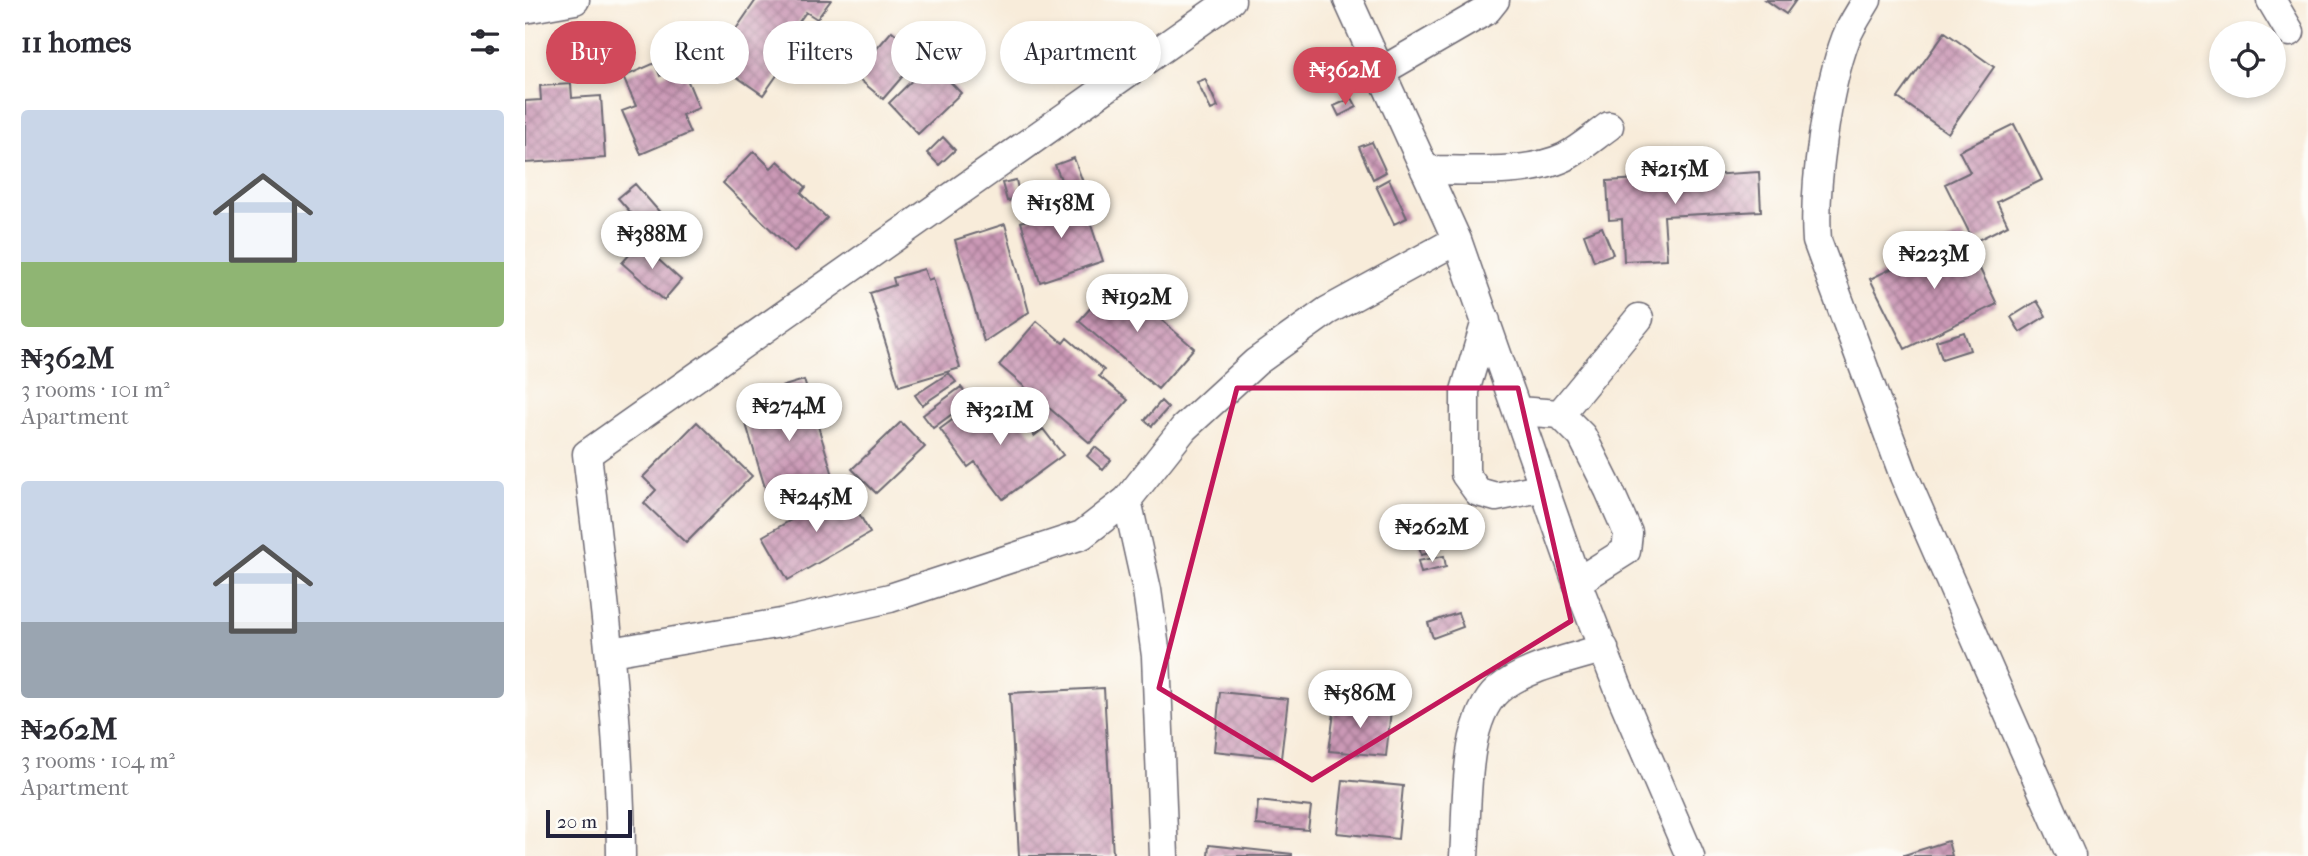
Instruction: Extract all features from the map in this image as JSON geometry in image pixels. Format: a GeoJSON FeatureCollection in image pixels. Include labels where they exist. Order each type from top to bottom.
{"type":"FeatureCollection","features":[{"type":"Feature","properties":{"kind":"street"},"geometry":{"type":"LineString","coordinates":[[525,9],[575,0]]}},
{"type":"Feature","properties":{"kind":"street"},"geometry":{"type":"LineString","coordinates":[[621,856],[621,790],[611,652],[587,454],[1231,0]]}},
{"type":"Feature","properties":{"kind":"street"},"geometry":{"type":"LineString","coordinates":[[1348,0],[1457,240],[1577,582],[1689,856]]}},
{"type":"Feature","properties":{"kind":"street"},"geometry":{"type":"LineString","coordinates":[[1380,72],[1487,10],[1495,0]]}},
{"type":"Feature","properties":{"kind":"street"},"geometry":{"type":"LineString","coordinates":[[1867,0],[1846,37],[1829,99],[1815,217],[1817,240],[1904,476],[2071,856]]}},
{"type":"Feature","properties":{"kind":"street"},"geometry":{"type":"LineString","coordinates":[[2271,0],[2290,32]]}},
{"type":"Feature","properties":{"kind":"street"},"geometry":{"type":"LineString","coordinates":[[1425,170],[1481,170],[1541,165],[1565,157],[1609,126]]}},
{"type":"Feature","properties":{"kind":"street"},"geometry":{"type":"LineString","coordinates":[[611,652],[781,623],[890,598],[1082,535],[1127,500],[1184,428],[1256,362],[1327,311],[1457,240]]}},
{"type":"Feature","properties":{"kind":"street"},"geometry":{"type":"LineString","coordinates":[[1560,414],[1639,318]]}},
{"type":"Feature","properties":{"kind":"street"},"geometry":{"type":"LineString","coordinates":[[1486,321],[1465,391],[1465,474],[1478,492],[1496,497],[1544,487]]}},
{"type":"Feature","properties":{"kind":"street"},"geometry":{"type":"LineString","coordinates":[[1517,411],[1560,414],[1582,436],[1628,533],[1626,551],[1577,582]]}},
{"type":"Feature","properties":{"kind":"street"},"geometry":{"type":"LineString","coordinates":[[1127,500],[1147,590],[1156,656],[1164,856]]}},
{"type":"Feature","properties":{"kind":"street"},"geometry":{"type":"LineString","coordinates":[[1464,856],[1474,733],[1482,708],[1500,689],[1532,672],[1604,648]]}},
{"type":"Feature","properties":{"kind":"highlighted area"},"geometry":{"type":"Polygon","coordinates":[[[1237,388],[1518,388],[1571,621],[1312,780],[1159,688],[1237,388]]]}},
{"type":"Feature","properties":{"kind":"building"},"geometry":{"type":"Polygon","coordinates":[[[756,0],[831,0],[817,19],[806,12],[800,21],[763,21],[763,84],[771,84],[763,95],[747,84],[749,21],[742,21],[756,0]]]}},
{"type":"Feature","properties":{"kind":"building"},"geometry":{"type":"Polygon","coordinates":[[[1766,0],[1796,0],[1786,14],[1766,0]]]}},
{"type":"Feature","properties":{"kind":"building"},"geometry":{"type":"Polygon","coordinates":[[[891,32],[891,84],[896,84],[883,99],[865,84],[877,84],[877,48],[891,32]]]}},
{"type":"Feature","properties":{"kind":"building"},"geometry":{"type":"Polygon","coordinates":[[[1945,32],[1994,67],[1948,133],[1898,98],[1945,32]]]}},
{"type":"Feature","properties":{"kind":"building"},"geometry":{"type":"Polygon","coordinates":[[[650,65],[650,84],[689,84],[699,108],[682,115],[690,133],[641,154],[622,111],[636,106],[626,84],[636,84],[636,71],[650,65]]]}},
{"type":"Feature","properties":{"kind":"building"},"geometry":{"type":"Polygon","coordinates":[[[1205,79],[1218,107],[1211,110],[1197,82],[1205,79]]]}},
{"type":"Feature","properties":{"kind":"building"},"geometry":{"type":"Polygon","coordinates":[[[571,84],[572,98],[601,96],[605,158],[525,163],[525,101],[541,100],[540,86],[571,84]]]}},
{"type":"Feature","properties":{"kind":"building"},"geometry":{"type":"Polygon","coordinates":[[[908,84],[952,84],[961,93],[918,134],[889,103],[908,84]]]}},
{"type":"Feature","properties":{"kind":"building"},"geometry":{"type":"Polygon","coordinates":[[[1352,98],[1357,107],[1339,116],[1334,106],[1352,98]]]}},
{"type":"Feature","properties":{"kind":"building"},"geometry":{"type":"Polygon","coordinates":[[[2014,124],[2042,180],[1997,202],[2008,225],[1974,242],[1945,184],[1970,172],[1959,151],[2014,124]]]}},
{"type":"Feature","properties":{"kind":"building"},"geometry":{"type":"Polygon","coordinates":[[[943,137],[955,150],[939,165],[927,153],[943,137]]]}},
{"type":"Feature","properties":{"kind":"building"},"geometry":{"type":"Polygon","coordinates":[[[1372,142],[1386,172],[1373,179],[1359,147],[1372,142]]]}},
{"type":"Feature","properties":{"kind":"building"},"geometry":{"type":"Polygon","coordinates":[[[754,151],[771,168],[778,161],[806,187],[801,193],[827,218],[794,252],[723,183],[754,151]]]}},
{"type":"Feature","properties":{"kind":"building"},"geometry":{"type":"Polygon","coordinates":[[[1074,158],[1084,185],[1066,192],[1055,165],[1074,158]]]}},
{"type":"Feature","properties":{"kind":"building"},"geometry":{"type":"Polygon","coordinates":[[[1759,172],[1761,211],[1664,216],[1667,259],[1624,261],[1622,219],[1609,220],[1607,181],[1759,172]]]}},
{"type":"Feature","properties":{"kind":"building"},"geometry":{"type":"Polygon","coordinates":[[[1389,179],[1407,218],[1394,224],[1376,186],[1389,179]]]}},
{"type":"Feature","properties":{"kind":"building"},"geometry":{"type":"Polygon","coordinates":[[[1016,180],[1020,198],[1007,201],[1002,183],[1016,180]]]}},
{"type":"Feature","properties":{"kind":"building"},"geometry":{"type":"Polygon","coordinates":[[[635,184],[662,215],[645,229],[618,198],[635,184]]]}},
{"type":"Feature","properties":{"kind":"building"},"geometry":{"type":"Polygon","coordinates":[[[1062,198],[1065,207],[1083,201],[1103,261],[1040,282],[1021,222],[1042,215],[1039,205],[1062,198]]]}},
{"type":"Feature","properties":{"kind":"building"},"geometry":{"type":"Polygon","coordinates":[[[1005,224],[1029,312],[984,342],[955,240],[1005,224]]]}},
{"type":"Feature","properties":{"kind":"building"},"geometry":{"type":"Polygon","coordinates":[[[1602,227],[1613,254],[1594,261],[1584,234],[1602,227]]]}},
{"type":"Feature","properties":{"kind":"building"},"geometry":{"type":"Polygon","coordinates":[[[1963,234],[1997,304],[1905,349],[1870,279],[1963,234]]]}},
{"type":"Feature","properties":{"kind":"building"},"geometry":{"type":"Polygon","coordinates":[[[640,243],[681,280],[664,300],[622,263],[640,243]]]}},
{"type":"Feature","properties":{"kind":"building"},"geometry":{"type":"Polygon","coordinates":[[[924,269],[928,280],[933,278],[960,368],[899,386],[870,293],[895,285],[893,278],[924,269]]]}},
{"type":"Feature","properties":{"kind":"building"},"geometry":{"type":"Polygon","coordinates":[[[1115,280],[1194,348],[1158,389],[1079,321],[1115,280]]]}},
{"type":"Feature","properties":{"kind":"building"},"geometry":{"type":"Polygon","coordinates":[[[2037,301],[2046,316],[2020,332],[2011,317],[2037,301]]]}},
{"type":"Feature","properties":{"kind":"building"},"geometry":{"type":"Polygon","coordinates":[[[1037,321],[1063,343],[1067,338],[1104,370],[1099,376],[1128,400],[1090,443],[999,365],[1037,321]]]}},
{"type":"Feature","properties":{"kind":"building"},"geometry":{"type":"Polygon","coordinates":[[[1964,332],[1970,350],[1942,359],[1936,341],[1964,332]]]}},
{"type":"Feature","properties":{"kind":"building"},"geometry":{"type":"Polygon","coordinates":[[[949,373],[956,382],[922,405],[915,395],[949,373]]]}},
{"type":"Feature","properties":{"kind":"building"},"geometry":{"type":"Polygon","coordinates":[[[804,380],[835,482],[769,501],[746,424],[761,419],[754,395],[804,380]]]}},
{"type":"Feature","properties":{"kind":"building"},"geometry":{"type":"Polygon","coordinates":[[[961,387],[971,400],[933,428],[923,415],[961,387]]]}},
{"type":"Feature","properties":{"kind":"building"},"geometry":{"type":"Polygon","coordinates":[[[981,399],[992,414],[1000,409],[1011,424],[1020,418],[1034,436],[1043,429],[1063,455],[1003,499],[975,462],[968,467],[940,429],[981,399]]]}},
{"type":"Feature","properties":{"kind":"building"},"geometry":{"type":"Polygon","coordinates":[[[1161,401],[1168,408],[1152,426],[1145,420],[1161,401]]]}},
{"type":"Feature","properties":{"kind":"building"},"geometry":{"type":"Polygon","coordinates":[[[697,422],[752,476],[686,543],[644,503],[656,490],[643,477],[697,422]]]}},
{"type":"Feature","properties":{"kind":"building"},"geometry":{"type":"Polygon","coordinates":[[[901,422],[925,447],[876,493],[852,469],[901,422]]]}},
{"type":"Feature","properties":{"kind":"building"},"geometry":{"type":"Polygon","coordinates":[[[1095,447],[1111,460],[1103,470],[1087,456],[1095,447]]]}},
{"type":"Feature","properties":{"kind":"building"},"geometry":{"type":"Polygon","coordinates":[[[845,489],[870,533],[788,580],[763,536],[845,489]]]}},
{"type":"Feature","properties":{"kind":"building"},"geometry":{"type":"Polygon","coordinates":[[[1431,532],[1435,552],[1421,555],[1417,534],[1431,532]]]}},
{"type":"Feature","properties":{"kind":"building"},"geometry":{"type":"Polygon","coordinates":[[[1444,556],[1446,567],[1421,573],[1418,561],[1444,556]]]}},
{"type":"Feature","properties":{"kind":"building"},"geometry":{"type":"Polygon","coordinates":[[[1458,613],[1463,627],[1433,638],[1428,623],[1458,613]]]}},
{"type":"Feature","properties":{"kind":"building"},"geometry":{"type":"Polygon","coordinates":[[[1104,688],[1113,856],[1019,856],[1010,693],[1104,688]]]}},
{"type":"Feature","properties":{"kind":"building"},"geometry":{"type":"Polygon","coordinates":[[[1220,692],[1288,699],[1281,758],[1214,751],[1220,692]]]}},
{"type":"Feature","properties":{"kind":"building"},"geometry":{"type":"Polygon","coordinates":[[[1335,704],[1391,710],[1386,756],[1329,751],[1335,704]]]}},
{"type":"Feature","properties":{"kind":"building"},"geometry":{"type":"Polygon","coordinates":[[[1343,780],[1403,786],[1398,839],[1337,833],[1343,780]]]}},
{"type":"Feature","properties":{"kind":"building"},"geometry":{"type":"Polygon","coordinates":[[[1258,801],[1311,807],[1308,830],[1256,825],[1258,801]]]}},
{"type":"Feature","properties":{"kind":"building"},"geometry":{"type":"Polygon","coordinates":[[[1948,841],[1952,856],[1904,856],[1904,855],[1948,841]]]}},
{"type":"Feature","properties":{"kind":"building"},"geometry":{"type":"Polygon","coordinates":[[[1209,845],[1292,854],[1292,856],[1208,856],[1209,845]]]}}]}
